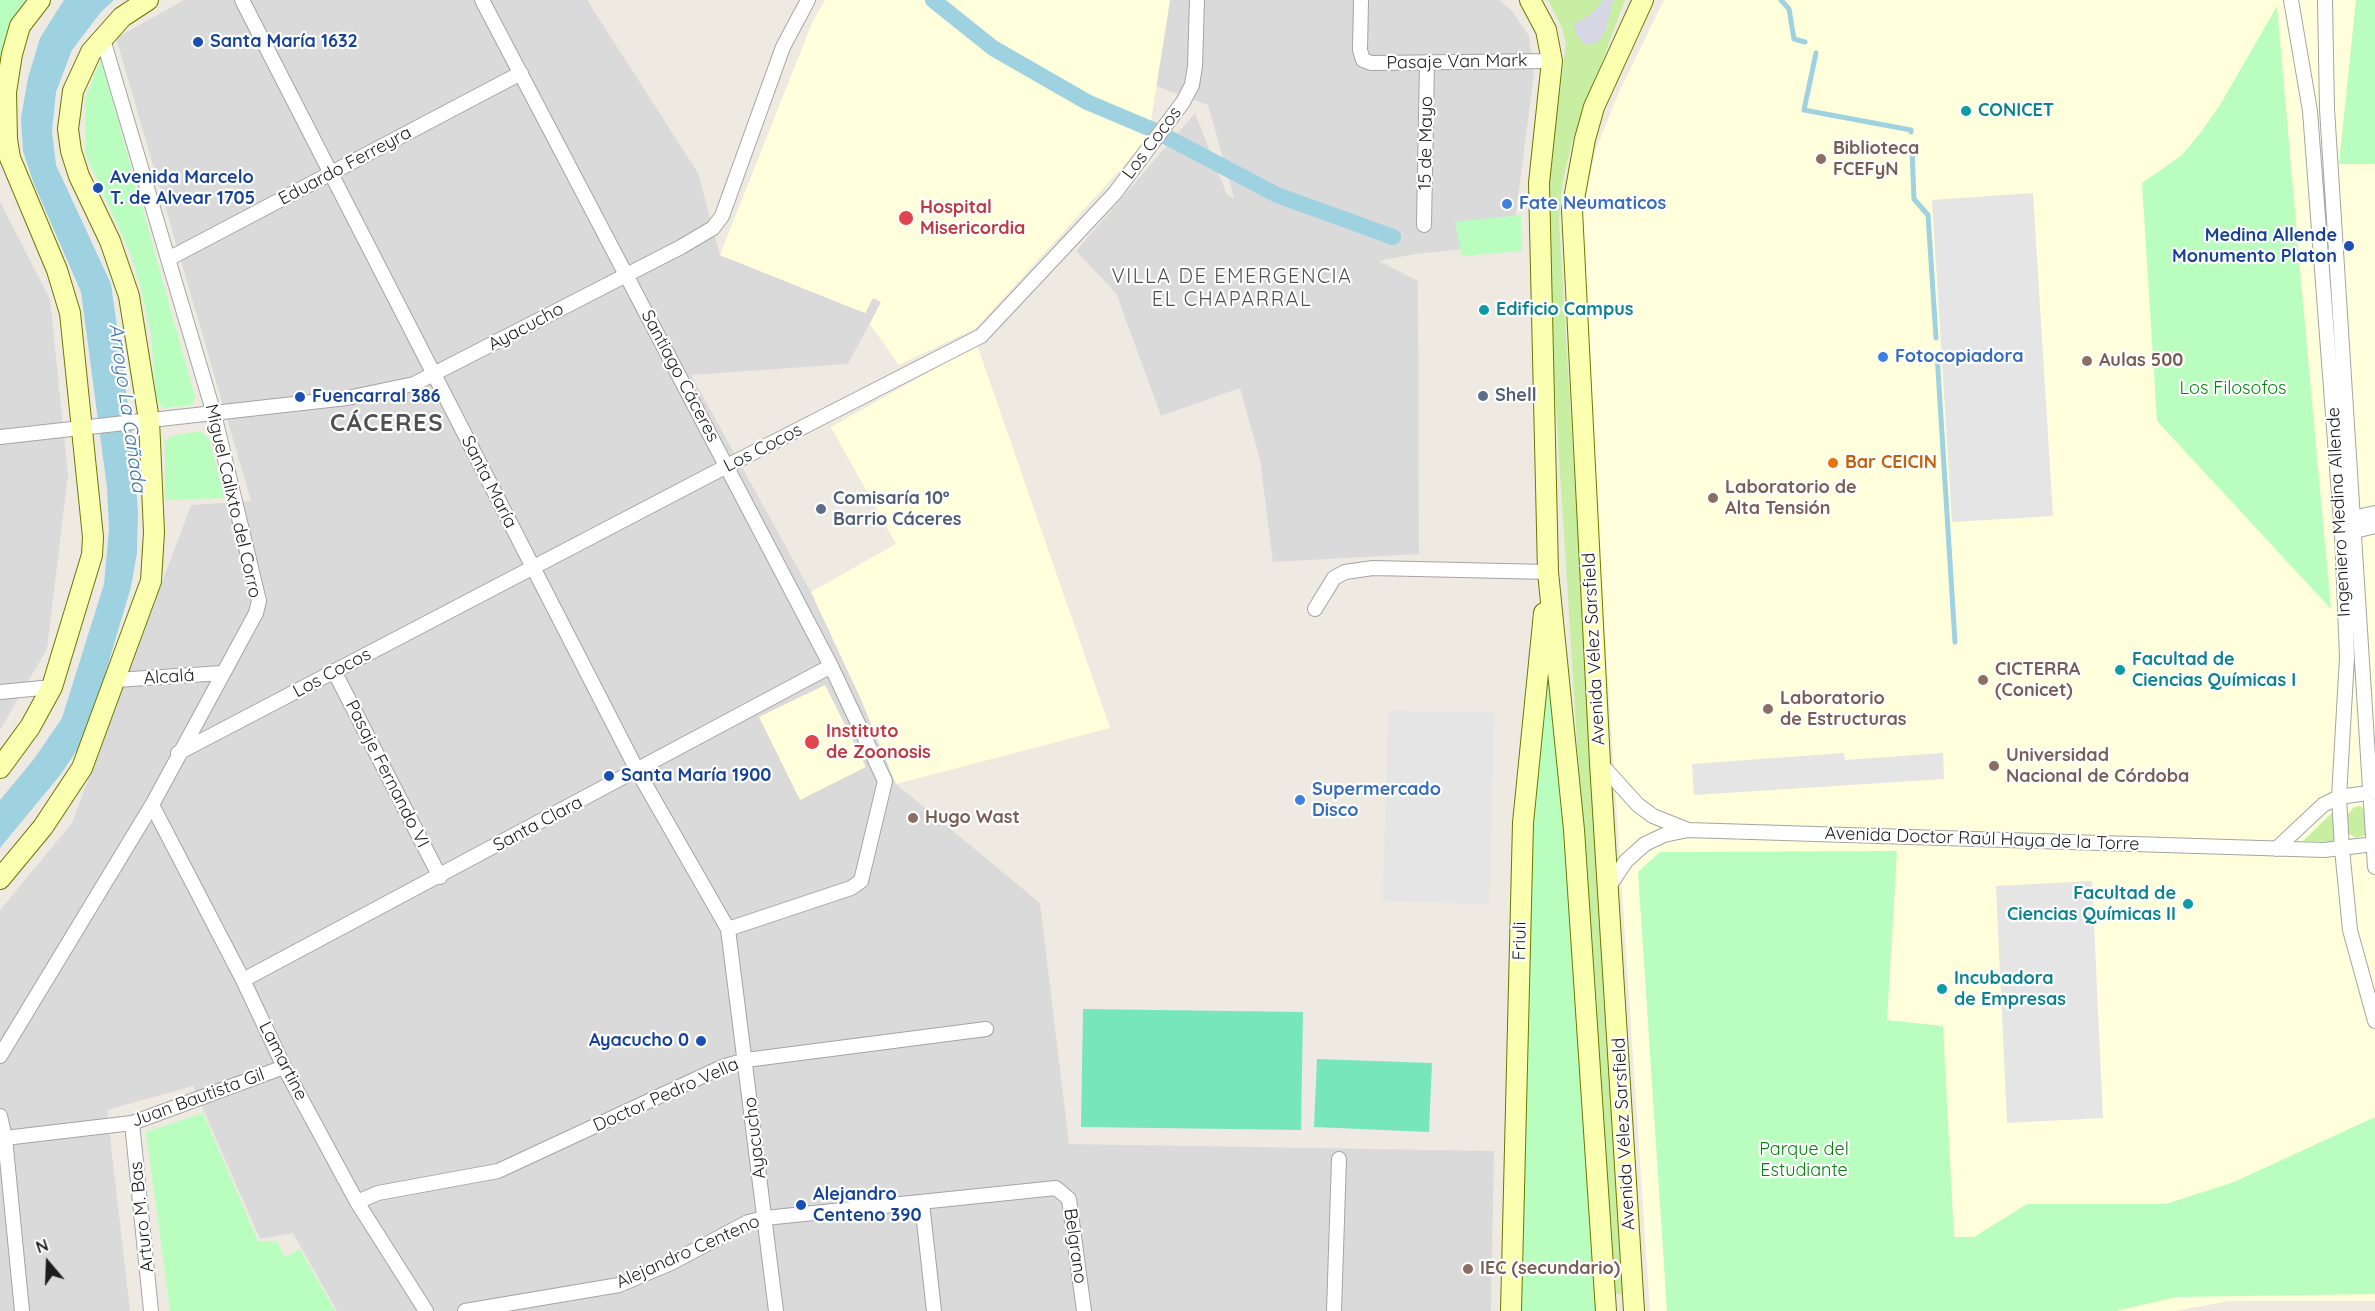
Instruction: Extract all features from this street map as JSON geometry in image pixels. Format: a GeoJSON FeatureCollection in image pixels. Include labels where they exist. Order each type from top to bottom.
{"type":"FeatureCollection","features":[{"type":"Feature","properties":{"kind":"main road"},"geometry":{"type":"LineString","coordinates":[[0,768],[30,727],[52,687],[92,555],[89,427],[65,291],[7,172],[7,77],[20,26],[40,0]]}},
{"type":"Feature","properties":{"kind":"main road"},"geometry":{"type":"LineString","coordinates":[[0,879],[43,827],[77,777],[91,750],[151,581],[154,532],[145,421],[129,296],[110,241],[79,176],[71,151],[68,129],[73,91],[91,52],[102,36],[122,17],[148,0]]}},
{"type":"Feature","properties":{"kind":"main road","name":"Avenida Vélez Sarsfield"},"geometry":{"type":"LineString","coordinates":[[1530,0],[1546,30],[1552,61],[1539,183],[1548,572],[1574,830],[1606,1311]]}},
{"type":"Feature","properties":{"kind":"main road","name":"Avenida Vélez Sarsfield"},"geometry":{"type":"LineString","coordinates":[[1634,1311],[1610,885],[1600,763],[1572,210],[1585,139],[1594,107],[1643,0]]}},
{"type":"Feature","properties":{"kind":"main road","name":"Friuli"},"geometry":{"type":"LineString","coordinates":[[1511,1311],[1523,823],[1548,572]]}},
{"type":"Feature","properties":{"kind":"street","name":"Santa María"},"geometry":{"type":"LineString","coordinates":[[242,0],[637,770],[728,929]]}},
{"type":"Feature","properties":{"kind":"street","name":"Santiago Cáceres"},"geometry":{"type":"LineString","coordinates":[[482,0],[831,666],[885,781],[866,870],[861,881],[851,888],[728,929]]}},
{"type":"Feature","properties":{"kind":"street","name":"Ayacucho"},"geometry":{"type":"LineString","coordinates":[[0,437],[347,398],[414,384],[713,228],[722,216],[778,58],[808,0]]}},
{"type":"Feature","properties":{"kind":"street","name":"Los Cocos"},"geometry":{"type":"LineString","coordinates":[[178,753],[981,336],[994,325],[1115,193],[1183,102],[1192,85],[1195,66],[1197,0]]}},
{"type":"Feature","properties":{"kind":"street","name":"Pasaje Van Mark"},"geometry":{"type":"LineString","coordinates":[[1361,0],[1360,50],[1363,60],[1371,63],[1552,61]]}},
{"type":"Feature","properties":{"kind":"street","name":"Ingeniero Medina Allende"},"geometry":{"type":"LineString","coordinates":[[2291,0],[2310,111],[2373,792],[2375,867]]}},
{"type":"Feature","properties":{"kind":"street","name":"Ingeniero Medina Allende"},"geometry":{"type":"LineString","coordinates":[[2325,0],[2327,109],[2348,526],[2347,657],[2339,797],[2342,849],[2353,947],[2375,1021]]}},
{"type":"Feature","properties":{"kind":"street","name":"Miguel Calixto del Corro"},"geometry":{"type":"LineString","coordinates":[[0,1056],[152,805],[178,753],[256,613],[259,601],[214,414],[170,258],[102,36]]}},
{"type":"Feature","properties":{"kind":"street","name":"15 de Mayo"},"geometry":{"type":"LineString","coordinates":[[1424,225],[1427,62]]}},
{"type":"Feature","properties":{"kind":"street","name":"Eduardo Ferreyra"},"geometry":{"type":"LineString","coordinates":[[170,258],[521,73]]}},
{"type":"Feature","properties":{"kind":"street"},"geometry":{"type":"LineString","coordinates":[[2348,526],[2375,513]]}},
{"type":"Feature","properties":{"kind":"street"},"geometry":{"type":"LineString","coordinates":[[2348,526],[2375,526]]}},
{"type":"Feature","properties":{"kind":"street"},"geometry":{"type":"LineString","coordinates":[[1315,609],[1334,578],[1345,572],[1373,568],[1548,572]]}},
{"type":"Feature","properties":{"kind":"street","name":"Santa Clara"},"geometry":{"type":"LineString","coordinates":[[243,980],[440,877],[831,666]]}},
{"type":"Feature","properties":{"kind":"street","name":"Pasaje Fernando VI"},"geometry":{"type":"LineString","coordinates":[[334,671],[440,877]]}},
{"type":"Feature","properties":{"kind":"street","name":"Alcalá"},"geometry":{"type":"LineString","coordinates":[[116,680],[222,673]]}},
{"type":"Feature","properties":{"kind":"street"},"geometry":{"type":"LineString","coordinates":[[0,692],[52,687]]}},
{"type":"Feature","properties":{"kind":"street","name":"Avenida Doctor Raúl Haya de la Torre"},"geometry":{"type":"LineString","coordinates":[[1600,763],[1638,805],[1653,816],[1688,830]]}},
{"type":"Feature","properties":{"kind":"street"},"geometry":{"type":"LineString","coordinates":[[2276,849],[2324,805],[2339,797],[2373,792]]}},
{"type":"Feature","properties":{"kind":"street","name":"Lamartine"},"geometry":{"type":"LineString","coordinates":[[152,805],[243,980],[284,1067],[357,1202],[426,1311]]}},
{"type":"Feature","properties":{"kind":"street","name":"Avenida Doctor Raúl Haya de la Torre"},"geometry":{"type":"LineString","coordinates":[[1610,885],[1626,861],[1646,844],[1664,836],[1688,830],[2276,849],[2342,849],[2374,844]]}},
{"type":"Feature","properties":{"kind":"street","name":"Ayacucho"},"geometry":{"type":"LineString","coordinates":[[728,929],[776,1311]]}},
{"type":"Feature","properties":{"kind":"street","name":"Doctor Pedro Vella"},"geometry":{"type":"LineString","coordinates":[[357,1202],[378,1193],[498,1171],[722,1067],[746,1060],[986,1029]]}},
{"type":"Feature","properties":{"kind":"street","name":"Juan Bautista Gil"},"geometry":{"type":"LineString","coordinates":[[5,1138],[132,1123],[284,1067]]}},
{"type":"Feature","properties":{"kind":"street"},"geometry":{"type":"LineString","coordinates":[[0,1116],[5,1138],[6,1201],[22,1311]]}},
{"type":"Feature","properties":{"kind":"street","name":"Arturo M. Bas"},"geometry":{"type":"LineString","coordinates":[[132,1123],[151,1311]]}},
{"type":"Feature","properties":{"kind":"street"},"geometry":{"type":"LineString","coordinates":[[1334,1311],[1339,1159]]}},
{"type":"Feature","properties":{"kind":"street","name":"Alejandro Centeno"},"geometry":{"type":"LineString","coordinates":[[465,1311],[619,1285],[671,1263],[748,1222],[765,1218],[1056,1188]]}},
{"type":"Feature","properties":{"kind":"street","name":"Belgrano"},"geometry":{"type":"LineString","coordinates":[[1056,1188],[1069,1199],[1084,1311]]}},
{"type":"Feature","properties":{"kind":"street"},"geometry":{"type":"LineString","coordinates":[[922,1203],[934,1311]]}},
{"type":"Feature","properties":{"kind":"shaded area"},"geometry":{"type":"Polygon","coordinates":[[[184,0],[587,0],[698,173],[720,255],[865,313],[873,298],[881,302],[848,364],[691,375],[811,592],[860,697],[896,784],[1040,903],[1069,1144],[1494,1151],[1491,1311],[337,1311],[293,1233],[260,1239],[193,1086],[107,1110],[130,1311],[0,1311],[0,910],[72,823],[191,505],[251,501],[116,38],[184,0]]]}},
{"type":"Feature","properties":{"kind":"shaded area","name":"Hospital Misericordia"},"geometry":{"type":"Polygon","coordinates":[[[825,0],[1170,0],[1148,139],[976,328],[899,365],[870,324],[881,302],[873,298],[865,313],[720,255],[812,23],[825,0]]]}},
{"type":"Feature","properties":{"kind":"shaded area"},"geometry":{"type":"Polygon","coordinates":[[[1170,0],[1499,0],[1511,10],[1529,36],[1534,74],[1512,244],[1416,254],[1379,261],[1418,281],[1419,554],[1273,562],[1260,460],[1240,388],[1161,416],[1116,293],[1076,251],[1195,113],[1227,195],[1234,198],[1208,105],[1156,86],[1170,0]]]}},
{"type":"Feature","properties":{"kind":"shaded area"},"geometry":{"type":"Polygon","coordinates":[[[1603,0],[1613,0],[1606,29],[1599,42],[1585,45],[1575,34],[1574,24],[1592,13],[1603,0]]]}},
{"type":"Feature","properties":{"kind":"shaded area","name":"Universidad Nacional de Córdoba"},"geometry":{"type":"Polygon","coordinates":[[[1664,0],[2375,0],[2375,1301],[2229,1301],[2175,1311],[1650,1311],[1578,231],[1595,152],[1619,92],[1664,0]]]}},
{"type":"Feature","properties":{"kind":"shaded area"},"geometry":{"type":"Polygon","coordinates":[[[2033,193],[2053,516],[1952,522],[1932,200],[2033,193]]]}},
{"type":"Feature","properties":{"kind":"shaded area"},"geometry":{"type":"Polygon","coordinates":[[[0,202],[50,299],[68,475],[47,649],[0,730],[0,202]]]}},
{"type":"Feature","properties":{"kind":"shaded area"},"geometry":{"type":"Polygon","coordinates":[[[977,345],[1110,728],[896,784],[860,697],[811,592],[896,544],[831,427],[977,345]]]}},
{"type":"Feature","properties":{"kind":"shaded area","name":"Instituto de Zoonosis"},"geometry":{"type":"Polygon","coordinates":[[[825,685],[866,767],[800,800],[759,717],[825,685]]]}},
{"type":"Feature","properties":{"kind":"shaded area"},"geometry":{"type":"Polygon","coordinates":[[[1388,711],[1494,712],[1490,904],[1383,901],[1388,711]]]}},
{"type":"Feature","properties":{"kind":"shaded area"},"geometry":{"type":"Polygon","coordinates":[[[1844,753],[1845,760],[1943,753],[1944,779],[1694,795],[1692,764],[1844,753]]]}},
{"type":"Feature","properties":{"kind":"shaded area"},"geometry":{"type":"Polygon","coordinates":[[[2092,881],[2103,1118],[2007,1123],[1996,886],[2092,881]]]}},
{"type":"Feature","properties":{"kind":"green space"},"geometry":{"type":"Polygon","coordinates":[[[0,0],[33,0],[0,81],[0,0]]]}},
{"type":"Feature","properties":{"kind":"green space"},"geometry":{"type":"Polygon","coordinates":[[[1548,0],[1625,0],[1572,142],[1563,180],[1559,221],[1624,1294],[1612,1294],[1544,219],[1566,44],[1562,28],[1548,0]]]}},
{"type":"Feature","properties":{"kind":"green space"},"geometry":{"type":"Polygon","coordinates":[[[2356,0],[2375,0],[2375,164],[2339,164],[2356,0]]]}},
{"type":"Feature","properties":{"kind":"green space","name":"Los Filosofos"},"geometry":{"type":"Polygon","coordinates":[[[2277,6],[2331,609],[2157,421],[2142,183],[2182,155],[2201,132],[2220,105],[2277,6]]]}},
{"type":"Feature","properties":{"kind":"green space"},"geometry":{"type":"Polygon","coordinates":[[[101,59],[195,397],[192,405],[163,408],[156,398],[151,335],[142,292],[131,255],[86,155],[85,99],[101,59]]]}},
{"type":"Feature","properties":{"kind":"green space"},"geometry":{"type":"Polygon","coordinates":[[[1521,215],[1522,251],[1462,256],[1455,222],[1521,215]]]}},
{"type":"Feature","properties":{"kind":"green space"},"geometry":{"type":"Polygon","coordinates":[[[201,432],[209,438],[225,498],[165,500],[165,441],[172,436],[201,432]]]}},
{"type":"Feature","properties":{"kind":"green space"},"geometry":{"type":"Polygon","coordinates":[[[1548,572],[1606,1311],[1511,1311],[1523,823],[1548,572]]]}},
{"type":"Feature","properties":{"kind":"green space"},"geometry":{"type":"Polygon","coordinates":[[[2360,806],[2366,810],[2368,819],[2366,835],[2356,838],[2348,833],[2348,814],[2354,807],[2360,806]]]}},
{"type":"Feature","properties":{"kind":"green space"},"geometry":{"type":"Polygon","coordinates":[[[2335,810],[2335,842],[2303,841],[2335,810]]]}},
{"type":"Feature","properties":{"kind":"green space","name":"Parque del Estudiante"},"geometry":{"type":"Polygon","coordinates":[[[1897,851],[1887,1020],[1943,1026],[1954,1237],[1974,1237],[2027,1204],[2166,1204],[2234,1182],[2375,1117],[2375,1294],[2176,1297],[2116,1311],[1667,1311],[1638,872],[1660,852],[1897,851]]]}},
{"type":"Feature","properties":{"kind":"green space"},"geometry":{"type":"Polygon","coordinates":[[[1083,1009],[1303,1012],[1301,1130],[1081,1127],[1083,1009]]]}},
{"type":"Feature","properties":{"kind":"green space"},"geometry":{"type":"Polygon","coordinates":[[[1317,1059],[1432,1063],[1429,1132],[1314,1127],[1317,1059]]]}},
{"type":"Feature","properties":{"kind":"green space"},"geometry":{"type":"Polygon","coordinates":[[[203,1113],[258,1241],[277,1241],[285,1257],[300,1249],[335,1311],[170,1311],[146,1132],[203,1113]]]}},
{"type":"Feature","properties":{"kind":"water","name":"Arroyo La Cañada"},"geometry":{"type":"Polygon","coordinates":[[[64,0],[114,0],[101,12],[72,50],[56,92],[52,131],[56,165],[111,284],[134,447],[138,514],[137,553],[131,587],[87,735],[61,774],[0,848],[0,800],[34,759],[62,718],[104,584],[109,529],[107,488],[81,292],[34,184],[23,151],[21,118],[28,78],[40,38],[64,0]]]}},
{"type":"Feature","properties":{"kind":"waterway"},"geometry":{"type":"LineString","coordinates":[[933,0],[993,48],[1087,102],[1158,132]]}},
{"type":"Feature","properties":{"kind":"waterway"},"geometry":{"type":"LineString","coordinates":[[1781,0],[1789,9],[1794,39],[1805,42]]}},
{"type":"Feature","properties":{"kind":"waterway"},"geometry":{"type":"LineString","coordinates":[[1816,53],[1804,110],[1911,130],[1911,132]]}},
{"type":"Feature","properties":{"kind":"waterway"},"geometry":{"type":"LineString","coordinates":[[1163,135],[1277,195],[1393,237]]}},
{"type":"Feature","properties":{"kind":"waterway"},"geometry":{"type":"LineString","coordinates":[[1912,149],[1914,199],[1928,215],[1936,338]]}},
{"type":"Feature","properties":{"kind":"waterway"},"geometry":{"type":"LineString","coordinates":[[1937,354],[1955,642]]}},
{"type":"Feature","properties":{"kind":"place","name":"Santa María 1632"},"geometry":{"type":"Point","coordinates":[198,42]}},
{"type":"Feature","properties":{"kind":"place","name":"CONICET"},"geometry":{"type":"Point","coordinates":[1966,111]}},
{"type":"Feature","properties":{"kind":"place","name":"Biblioteca FCEFyN"},"geometry":{"type":"Point","coordinates":[1821,159]}},
{"type":"Feature","properties":{"kind":"place","name":"Avenida Marcelo T. de Alvear 1705"},"geometry":{"type":"Point","coordinates":[98,188]}},
{"type":"Feature","properties":{"kind":"place","name":"Fate Neumaticos"},"geometry":{"type":"Point","coordinates":[1507,204]}},
{"type":"Feature","properties":{"kind":"place","name":"Hospital Misericordia"},"geometry":{"type":"Point","coordinates":[906,218]}},
{"type":"Feature","properties":{"kind":"place","name":"Medina Allende Monumento Platon"},"geometry":{"type":"Point","coordinates":[2349,246]}},
{"type":"Feature","properties":{"kind":"place","name":"Edificio Campus"},"geometry":{"type":"Point","coordinates":[1484,310]}},
{"type":"Feature","properties":{"kind":"place","name":"Fotocopiadora"},"geometry":{"type":"Point","coordinates":[1883,357]}},
{"type":"Feature","properties":{"kind":"place","name":"Aulas 500"},"geometry":{"type":"Point","coordinates":[2087,361]}},
{"type":"Feature","properties":{"kind":"place","name":"Shell"},"geometry":{"type":"Point","coordinates":[1483,396]}},
{"type":"Feature","properties":{"kind":"place","name":"Fuencarral 386"},"geometry":{"type":"Point","coordinates":[300,397]}},
{"type":"Feature","properties":{"kind":"place","name":"Bar CEICIN"},"geometry":{"type":"Point","coordinates":[1833,463]}},
{"type":"Feature","properties":{"kind":"place","name":"Laboratorio de Alta Tensión"},"geometry":{"type":"Point","coordinates":[1713,498]}},
{"type":"Feature","properties":{"kind":"place","name":"Comisaría 10º Barrio Cáceres"},"geometry":{"type":"Point","coordinates":[821,509]}},
{"type":"Feature","properties":{"kind":"place","name":"Facultad de Ciencias Químicas I"},"geometry":{"type":"Point","coordinates":[2120,670]}},
{"type":"Feature","properties":{"kind":"place","name":"CICTERRA (Conicet)"},"geometry":{"type":"Point","coordinates":[1983,680]}},
{"type":"Feature","properties":{"kind":"place","name":"Laboratorio de Estructuras"},"geometry":{"type":"Point","coordinates":[1768,709]}},
{"type":"Feature","properties":{"kind":"place","name":"Instituto de Zoonosis"},"geometry":{"type":"Point","coordinates":[812,742]}},
{"type":"Feature","properties":{"kind":"place","name":"Universidad Nacional de Córdoba"},"geometry":{"type":"Point","coordinates":[1994,766]}},
{"type":"Feature","properties":{"kind":"place","name":"Santa María 1900"},"geometry":{"type":"Point","coordinates":[609,776]}},
{"type":"Feature","properties":{"kind":"place","name":"Supermercado Disco"},"geometry":{"type":"Point","coordinates":[1300,800]}},
{"type":"Feature","properties":{"kind":"place","name":"Hugo Wast"},"geometry":{"type":"Point","coordinates":[913,818]}},
{"type":"Feature","properties":{"kind":"place","name":"Facultad de Ciencias Químicas II"},"geometry":{"type":"Point","coordinates":[2188,904]}},
{"type":"Feature","properties":{"kind":"place","name":"Incubadora de Empresas"},"geometry":{"type":"Point","coordinates":[1942,989]}},
{"type":"Feature","properties":{"kind":"place","name":"Ayacucho 0"},"geometry":{"type":"Point","coordinates":[701,1041]}},
{"type":"Feature","properties":{"kind":"place","name":"Alejandro Centeno 390"},"geometry":{"type":"Point","coordinates":[801,1205]}},
{"type":"Feature","properties":{"kind":"place","name":"IEC (secundario)"},"geometry":{"type":"Point","coordinates":[1468,1269]}},
{"type":"Feature","properties":{"kind":"district","name":"VILLA DE EMERGENCIA EL CHAPARRAL"},"geometry":{"type":"Point","coordinates":[1232,288]}},
{"type":"Feature","properties":{"kind":"district","name":"CÁCERES"},"geometry":{"type":"Point","coordinates":[387,424]}}]}
